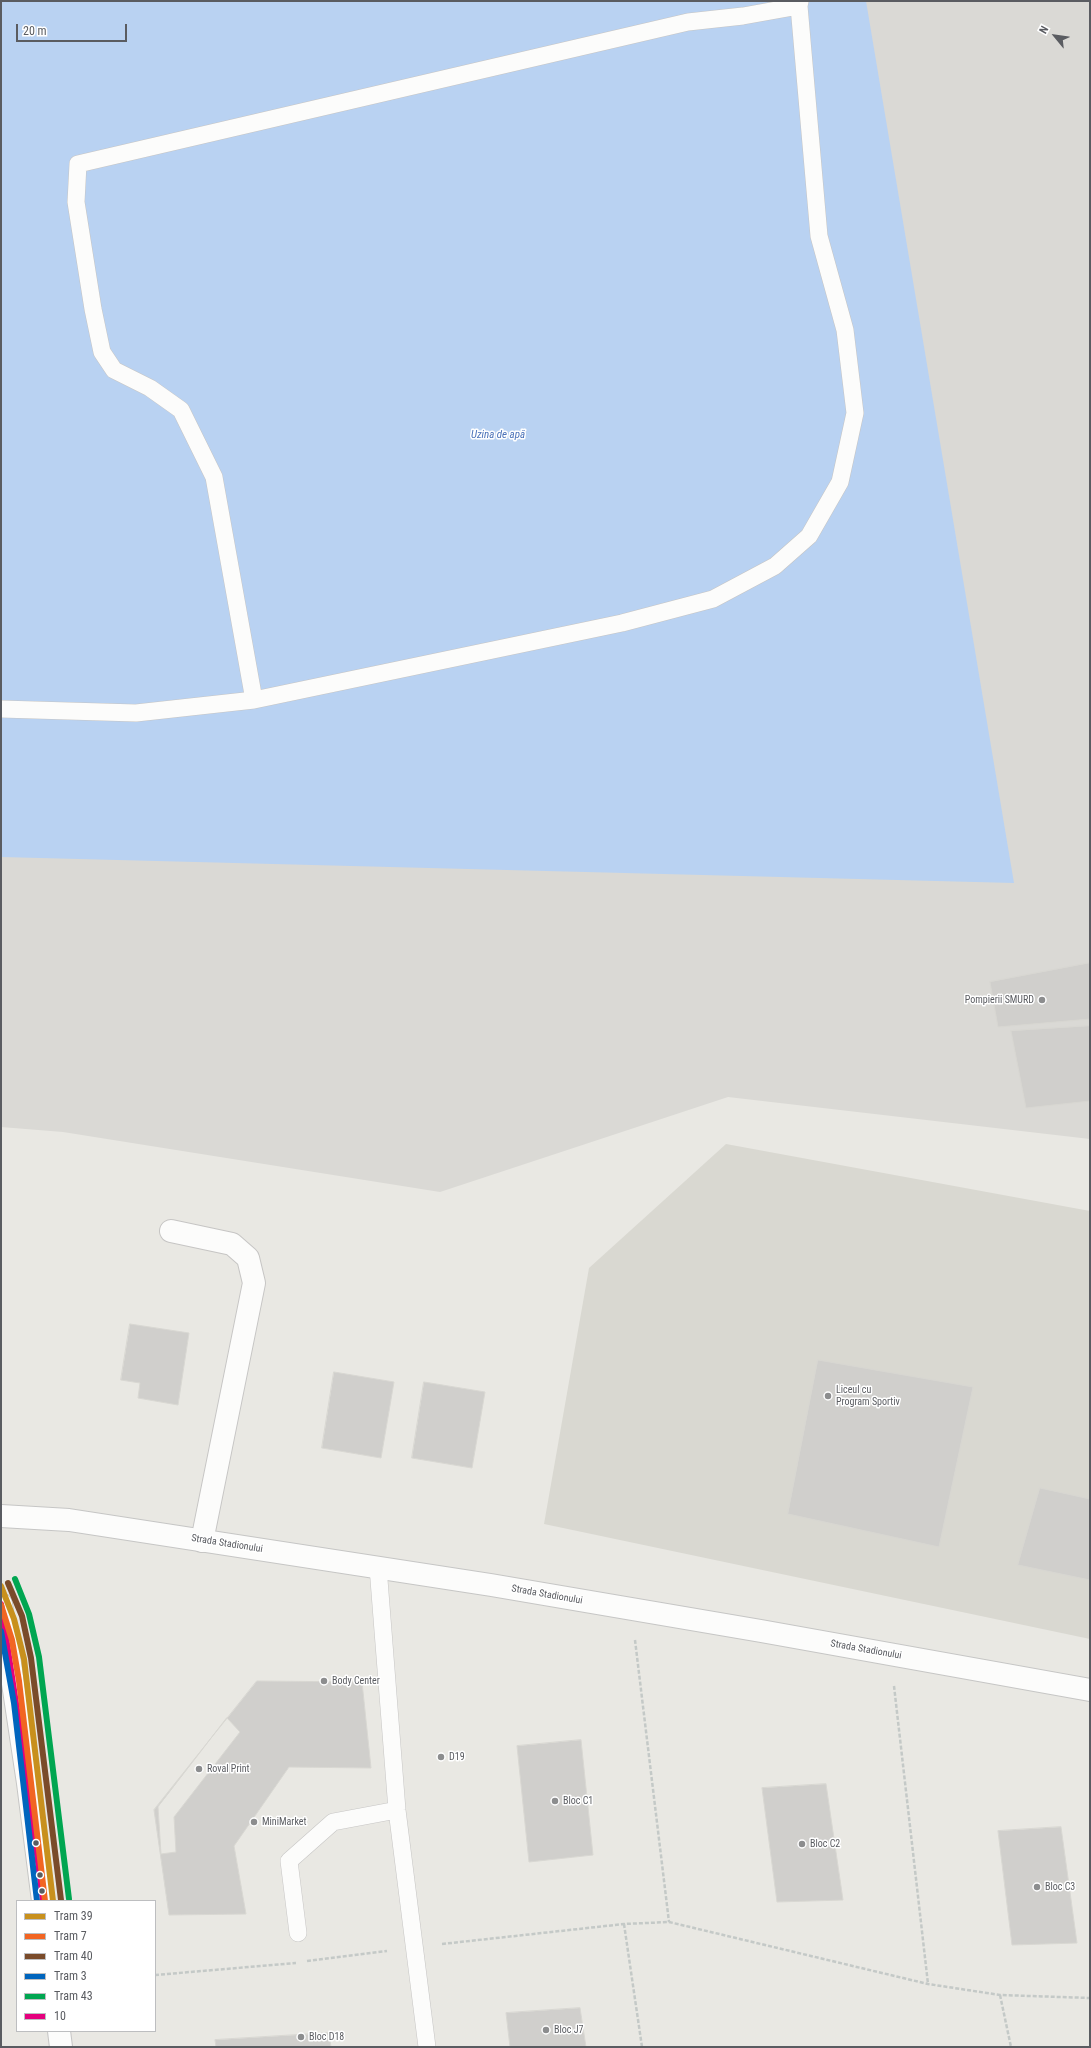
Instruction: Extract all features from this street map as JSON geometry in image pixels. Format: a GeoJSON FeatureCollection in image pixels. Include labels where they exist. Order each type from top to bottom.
{"type":"FeatureCollection","features":[{"type":"Feature","properties":{"kind":"street"},"geometry":{"type":"LineString","coordinates":[[171,1231],[232,1244],[248,1258],[254,1283],[202,1540]]}},
{"type":"Feature","properties":{"kind":"street","name":"Strada Stadionului"},"geometry":{"type":"LineString","coordinates":[[1,1516],[68,1520],[491,1585],[1090,1690]]}},
{"type":"Feature","properties":{"kind":"street"},"geometry":{"type":"LineString","coordinates":[[1,1604],[28,1783],[43,1900]]}},
{"type":"Feature","properties":{"kind":"street"},"geometry":{"type":"LineString","coordinates":[[59,2032],[61,2047]]}},
{"type":"Feature","properties":{"kind":"lane"},"geometry":{"type":"LineString","coordinates":[[1,709],[136,714],[254,700],[622,623],[713,599],[775,566],[809,536],[840,482],[855,413],[845,330],[819,236],[800,4],[743,16],[688,22],[78,164],[76,202],[93,309],[102,352],[114,370],[150,388],[181,410],[214,477],[254,700]]}},
{"type":"Feature","properties":{"kind":"lane"},"geometry":{"type":"LineString","coordinates":[[378,1567],[397,1810],[413,1948],[427,2047]]}},
{"type":"Feature","properties":{"kind":"lane"},"geometry":{"type":"LineString","coordinates":[[298,1932],[289,1861],[333,1822],[397,1810]]}},
{"type":"Feature","properties":{"kind":"path"},"geometry":{"type":"LineString","coordinates":[[631,1610],[669,1922]]}},
{"type":"Feature","properties":{"kind":"path"},"geometry":{"type":"LineString","coordinates":[[890,1654],[928,1984]]}},
{"type":"Feature","properties":{"kind":"path"},"geometry":{"type":"LineString","coordinates":[[156,1975],[300,1962],[624,1924],[669,1922],[928,1984],[1000,1994],[1090,1998]]}},
{"type":"Feature","properties":{"kind":"path"},"geometry":{"type":"LineString","coordinates":[[624,1924],[642,2047]]}},
{"type":"Feature","properties":{"kind":"path"},"geometry":{"type":"LineString","coordinates":[[1000,1994],[1011,2047]]}},
{"type":"Feature","properties":{"kind":"shaded area","name":"Uzina de apă"},"geometry":{"type":"Polygon","coordinates":[[[1,1],[1090,1],[1090,1139],[728,1097],[440,1192],[63,1132],[1,1127],[1,1]]]}},
{"type":"Feature","properties":{"kind":"shaded area","name":"Liceul cu Program Sportiv"},"geometry":{"type":"Polygon","coordinates":[[[726,1144],[1090,1211],[1090,1639],[544,1524],[589,1268],[726,1144]]]}},
{"type":"Feature","properties":{"kind":"water","name":"Uzina de apă"},"geometry":{"type":"Polygon","coordinates":[[[1,1],[866,1],[1014,883],[1,857],[1,1]]]}},
{"type":"Feature","properties":{"kind":"building","name":"Pompierii SMURD"},"geometry":{"type":"Polygon","coordinates":[[[1090,963],[1090,1019],[998,1027],[990,982],[1090,963]]]}},
{"type":"Feature","properties":{"kind":"building"},"geometry":{"type":"Polygon","coordinates":[[[1090,1026],[1090,1101],[1026,1108],[1011,1031],[1090,1026]]]}},
{"type":"Feature","properties":{"kind":"building"},"geometry":{"type":"Polygon","coordinates":[[[130,1324],[189,1333],[178,1405],[138,1398],[140,1383],[121,1380],[130,1324]]]}},
{"type":"Feature","properties":{"kind":"building"},"geometry":{"type":"Polygon","coordinates":[[[818,1360],[973,1387],[939,1547],[788,1514],[818,1360]]]}},
{"type":"Feature","properties":{"kind":"building"},"geometry":{"type":"Polygon","coordinates":[[[334,1372],[394,1382],[381,1458],[322,1448],[334,1372]]]}},
{"type":"Feature","properties":{"kind":"building"},"geometry":{"type":"Polygon","coordinates":[[[424,1382],[485,1392],[472,1468],[412,1458],[424,1382]]]}},
{"type":"Feature","properties":{"kind":"building"},"geometry":{"type":"Polygon","coordinates":[[[1040,1488],[1090,1499],[1090,1580],[1018,1565],[1040,1488]]]}},
{"type":"Feature","properties":{"kind":"building"},"geometry":{"type":"Polygon","coordinates":[[[257,1681],[362,1682],[371,1768],[289,1767],[234,1846],[246,1914],[169,1915],[154,1810],[257,1681]]]}},
{"type":"Feature","properties":{"kind":"building","name":"Roval Print"},"geometry":{"type":"Polygon","coordinates":[[[227,1718],[240,1732],[174,1817],[176,1852],[161,1854],[158,1807],[227,1718]]]}},
{"type":"Feature","properties":{"kind":"building","name":"Bloc C1"},"geometry":{"type":"Polygon","coordinates":[[[581,1740],[593,1855],[529,1862],[517,1746],[581,1740]]]}},
{"type":"Feature","properties":{"kind":"building","name":"Bloc C2"},"geometry":{"type":"Polygon","coordinates":[[[826,1784],[843,1900],[777,1902],[762,1788],[826,1784]]]}},
{"type":"Feature","properties":{"kind":"building","name":"Bloc C3"},"geometry":{"type":"Polygon","coordinates":[[[1061,1827],[1077,1943],[1012,1945],[998,1831],[1061,1827]]]}},
{"type":"Feature","properties":{"kind":"building","name":"Bloc J7"},"geometry":{"type":"Polygon","coordinates":[[[580,2008],[586,2047],[510,2047],[506,2013],[580,2008]]]}},
{"type":"Feature","properties":{"kind":"building","name":"Bloc D18"},"geometry":{"type":"Polygon","coordinates":[[[329,2033],[331,2047],[216,2047],[215,2040],[329,2033]]]}},
{"type":"Feature","properties":{"kind":"tram line","name":"43"},"geometry":{"type":"LineString","coordinates":[[15,1579],[29,1614],[39,1657],[69,1899]]}},
{"type":"Feature","properties":{"kind":"tram line","name":"40"},"geometry":{"type":"LineString","coordinates":[[8,1583],[22,1616],[31,1658],[61,1900]]}},
{"type":"Feature","properties":{"kind":"tram line","name":"39"},"geometry":{"type":"LineString","coordinates":[[1,1586],[14,1619],[24,1659],[53,1900]]}},
{"type":"Feature","properties":{"kind":"tram line","name":"7"},"geometry":{"type":"LineString","coordinates":[[1,1605],[12,1640],[19,1681],[45,1900]]}},
{"type":"Feature","properties":{"kind":"tram line","name":"3"},"geometry":{"type":"LineString","coordinates":[[1,1631],[14,1703],[37,1900]]}},
{"type":"Feature","properties":{"kind":"transit line","name":"10"},"geometry":{"type":"LineString","coordinates":[[1,1604],[28,1783],[43,1900]]}},
{"type":"Feature","properties":{"kind":"place","name":"Pompierii SMURD"},"geometry":{"type":"Point","coordinates":[1042,1000]}},
{"type":"Feature","properties":{"kind":"place","name":"Liceul cu Program Sportiv"},"geometry":{"type":"Point","coordinates":[828,1396]}},
{"type":"Feature","properties":{"kind":"place","name":"Body Center"},"geometry":{"type":"Point","coordinates":[324,1681]}},
{"type":"Feature","properties":{"kind":"place","name":"D19"},"geometry":{"type":"Point","coordinates":[441,1757]}},
{"type":"Feature","properties":{"kind":"place","name":"Roval Print"},"geometry":{"type":"Point","coordinates":[199,1769]}},
{"type":"Feature","properties":{"kind":"place","name":"Bloc C1"},"geometry":{"type":"Point","coordinates":[555,1801]}},
{"type":"Feature","properties":{"kind":"place","name":"MiniMarket"},"geometry":{"type":"Point","coordinates":[254,1822]}},
{"type":"Feature","properties":{"kind":"place","name":"Bloc C2"},"geometry":{"type":"Point","coordinates":[802,1844]}},
{"type":"Feature","properties":{"kind":"place","name":"Bloc C3"},"geometry":{"type":"Point","coordinates":[1037,1887]}},
{"type":"Feature","properties":{"kind":"place","name":"Bloc J7"},"geometry":{"type":"Point","coordinates":[546,2030]}},
{"type":"Feature","properties":{"kind":"place","name":"Bloc D18"},"geometry":{"type":"Point","coordinates":[301,2037]}}]}
